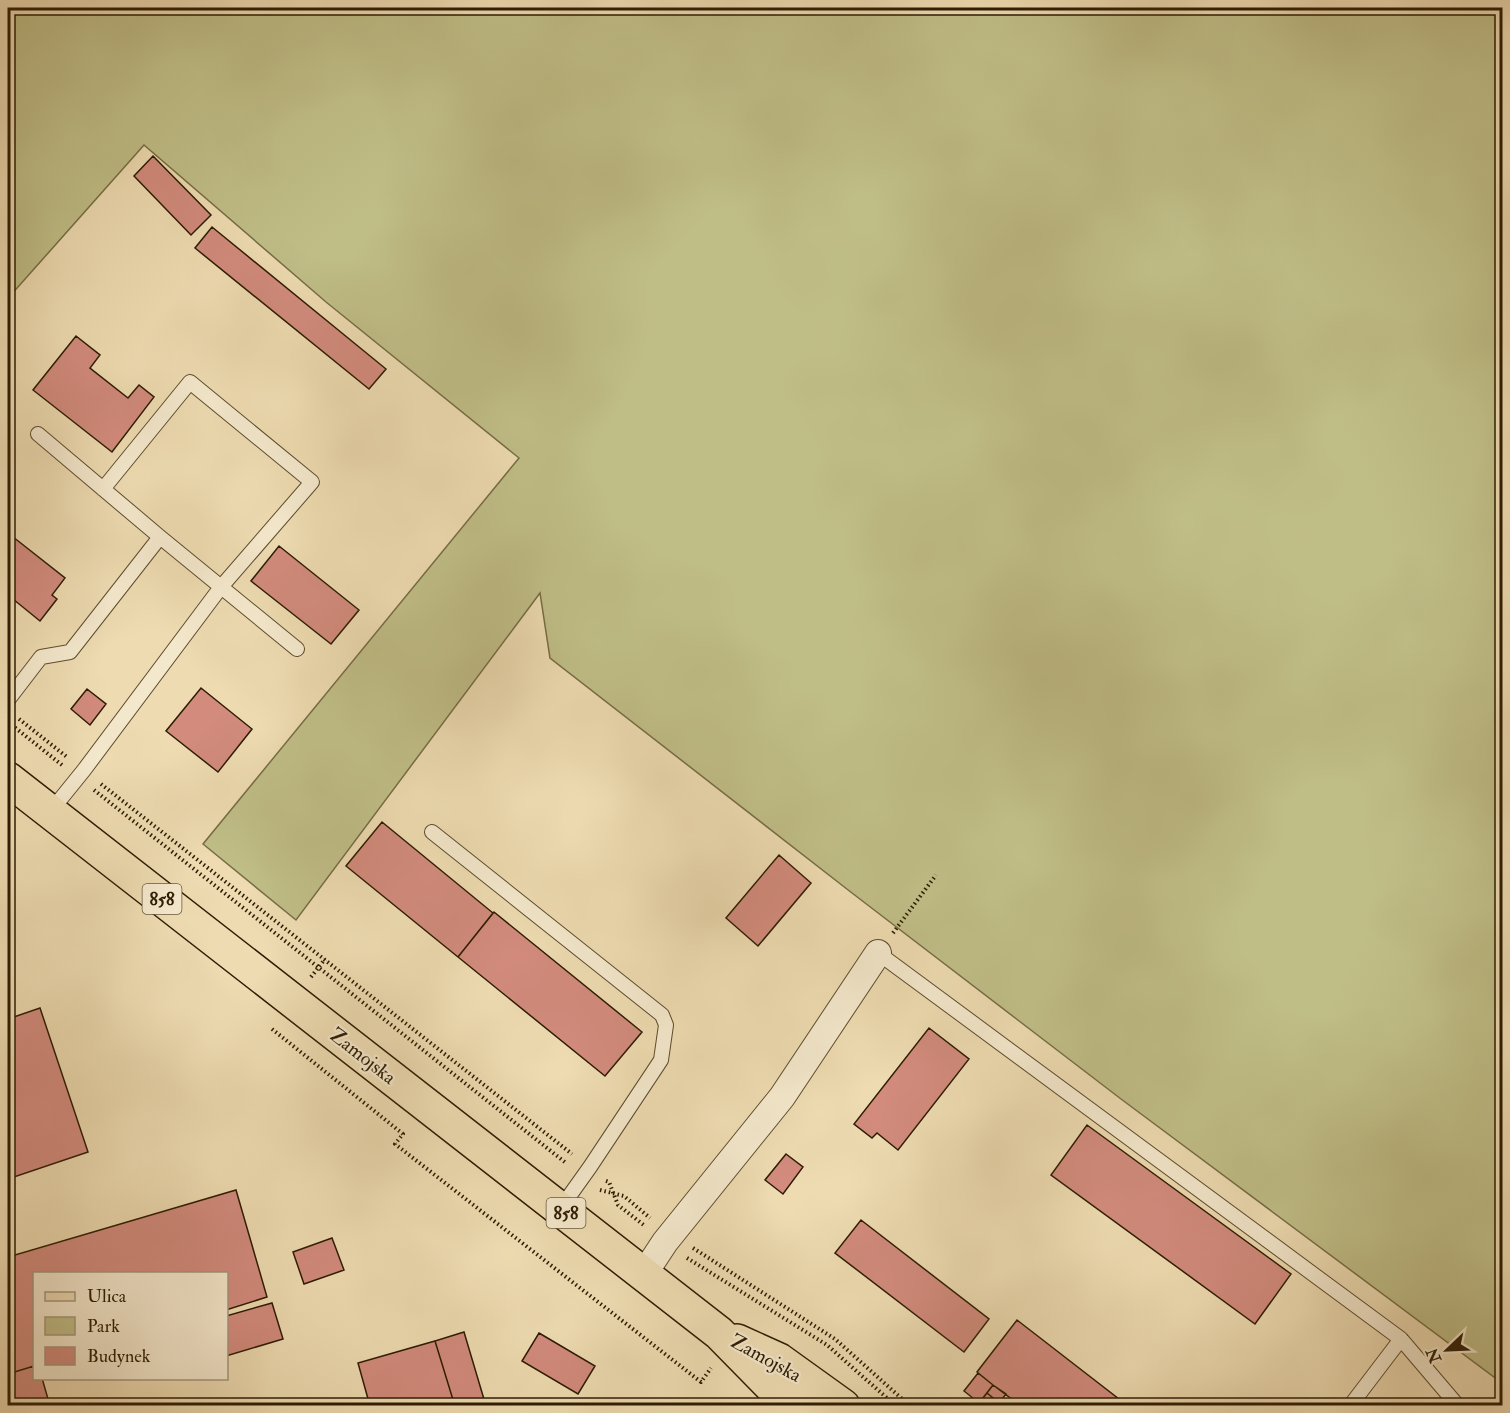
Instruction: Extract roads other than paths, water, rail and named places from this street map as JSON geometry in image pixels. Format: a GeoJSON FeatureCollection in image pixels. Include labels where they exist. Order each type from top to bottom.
{"type":"FeatureCollection","features":[{"type":"Feature","properties":{"kind":"main road","name":"Zamojska"},"geometry":{"type":"LineString","coordinates":[[8,779],[644,1274],[717,1348],[795,1406]]}},
{"type":"Feature","properties":{"kind":"main road","name":"Zamojska"},"geometry":{"type":"LineString","coordinates":[[717,1348],[779,1360],[843,1406]]}},
{"type":"Feature","properties":{"kind":"street"},"geometry":{"type":"LineString","coordinates":[[644,1274],[669,1239],[782,1097],[878,953]]}},
{"type":"Feature","properties":{"kind":"lane"},"geometry":{"type":"LineString","coordinates":[[50,812],[221,587],[312,482],[190,382],[103,489]]}},
{"type":"Feature","properties":{"kind":"lane"},"geometry":{"type":"LineString","coordinates":[[38,434],[297,650]]}},
{"type":"Feature","properties":{"kind":"lane"},"geometry":{"type":"LineString","coordinates":[[8,700],[41,657],[70,652],[160,537]]}},
{"type":"Feature","properties":{"kind":"lane"},"geometry":{"type":"LineString","coordinates":[[432,832],[662,1015],[666,1025],[661,1060],[560,1209]]}},
{"type":"Feature","properties":{"kind":"lane"},"geometry":{"type":"LineString","coordinates":[[878,953],[1401,1339],[1458,1406]]}},
{"type":"Feature","properties":{"kind":"lane"},"geometry":{"type":"LineString","coordinates":[[1350,1406],[1401,1339]]}}]}
